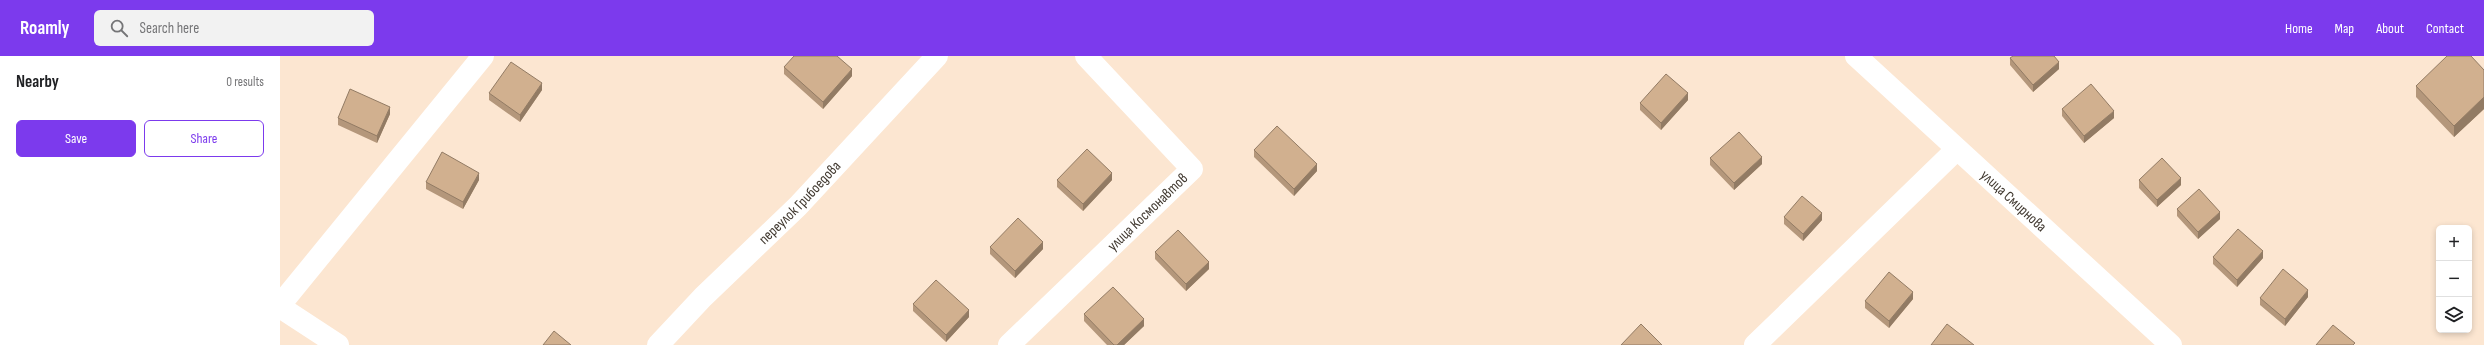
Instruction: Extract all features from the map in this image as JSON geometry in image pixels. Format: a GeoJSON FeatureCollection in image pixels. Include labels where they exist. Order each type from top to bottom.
{"type":"FeatureCollection","features":[{"type":"Feature","properties":{"kind":"street"},"geometry":{"type":"LineString","coordinates":[[338,345],[280,306],[483,56]]}},
{"type":"Feature","properties":{"kind":"street","name":"переулок Грибоедова"},"geometry":{"type":"LineString","coordinates":[[658,345],[704,297],[798,206],[937,56]]}},
{"type":"Feature","properties":{"kind":"street","name":"улица Космонавтов"},"geometry":{"type":"LineString","coordinates":[[1009,345],[1192,169],[1086,56]]}},
{"type":"Feature","properties":{"kind":"street","name":"улица Смирнова"},"geometry":{"type":"LineString","coordinates":[[1856,56],[1956,150],[2171,345]]}},
{"type":"Feature","properties":{"kind":"street"},"geometry":{"type":"LineString","coordinates":[[1755,345],[1956,150]]}},
{"type":"Feature","properties":{"kind":"building"},"geometry":{"type":"Polygon","coordinates":[[[794,56],[837,56],[852,69],[823,102],[784,67],[794,56]]]}},
{"type":"Feature","properties":{"kind":"building"},"geometry":{"type":"Polygon","coordinates":[[[2013,56],[2054,56],[2059,62],[2033,85],[2010,58],[2013,56]]]}},
{"type":"Feature","properties":{"kind":"building"},"geometry":{"type":"Polygon","coordinates":[[[2447,56],[2471,56],[2484,70],[2484,97],[2454,126],[2416,86],[2447,56]]]}},
{"type":"Feature","properties":{"kind":"building"},"geometry":{"type":"Polygon","coordinates":[[[511,62],[542,83],[520,115],[489,93],[511,62]]]}},
{"type":"Feature","properties":{"kind":"building"},"geometry":{"type":"Polygon","coordinates":[[[1666,74],[1688,93],[1661,123],[1640,103],[1666,74]]]}},
{"type":"Feature","properties":{"kind":"building"},"geometry":{"type":"Polygon","coordinates":[[[2091,84],[2114,111],[2084,136],[2062,109],[2091,84]]]}},
{"type":"Feature","properties":{"kind":"building"},"geometry":{"type":"Polygon","coordinates":[[[350,89],[390,107],[377,136],[338,118],[350,89]]]}},
{"type":"Feature","properties":{"kind":"building"},"geometry":{"type":"Polygon","coordinates":[[[1277,126],[1317,164],[1294,189],[1254,150],[1277,126]]]}},
{"type":"Feature","properties":{"kind":"building"},"geometry":{"type":"Polygon","coordinates":[[[1739,132],[1762,157],[1734,183],[1710,158],[1739,132]]]}},
{"type":"Feature","properties":{"kind":"building"},"geometry":{"type":"Polygon","coordinates":[[[1087,149],[1112,173],[1083,204],[1057,180],[1087,149]]]}},
{"type":"Feature","properties":{"kind":"building"},"geometry":{"type":"Polygon","coordinates":[[[442,152],[479,173],[463,202],[426,182],[442,152]]]}},
{"type":"Feature","properties":{"kind":"building"},"geometry":{"type":"Polygon","coordinates":[[[2162,158],[2181,178],[2157,200],[2139,180],[2162,158]]]}},
{"type":"Feature","properties":{"kind":"building"},"geometry":{"type":"Polygon","coordinates":[[[2199,189],[2220,212],[2198,232],[2177,209],[2199,189]]]}},
{"type":"Feature","properties":{"kind":"building"},"geometry":{"type":"Polygon","coordinates":[[[1802,196],[1822,213],[1803,234],[1784,217],[1802,196]]]}},
{"type":"Feature","properties":{"kind":"building"},"geometry":{"type":"Polygon","coordinates":[[[1018,218],[1043,242],[1015,271],[990,247],[1018,218]]]}},
{"type":"Feature","properties":{"kind":"building"},"geometry":{"type":"Polygon","coordinates":[[[2238,229],[2263,251],[2237,280],[2213,257],[2238,229]]]}},
{"type":"Feature","properties":{"kind":"building"},"geometry":{"type":"Polygon","coordinates":[[[1178,230],[1209,262],[1186,284],[1155,252],[1178,230]]]}},
{"type":"Feature","properties":{"kind":"building"},"geometry":{"type":"Polygon","coordinates":[[[2283,269],[2308,290],[2285,319],[2260,298],[2283,269]]]}},
{"type":"Feature","properties":{"kind":"building"},"geometry":{"type":"Polygon","coordinates":[[[1889,272],[1913,292],[1889,321],[1865,301],[1889,272]]]}},
{"type":"Feature","properties":{"kind":"building"},"geometry":{"type":"Polygon","coordinates":[[[936,280],[969,310],[946,335],[913,304],[936,280]]]}},
{"type":"Feature","properties":{"kind":"building"},"geometry":{"type":"Polygon","coordinates":[[[1113,287],[1144,319],[1117,345],[1114,345],[1084,314],[1113,287]]]}},
{"type":"Feature","properties":{"kind":"building"},"geometry":{"type":"Polygon","coordinates":[[[1641,324],[1662,345],[1621,345],[1641,324]]]}},
{"type":"Feature","properties":{"kind":"building"},"geometry":{"type":"Polygon","coordinates":[[[1947,324],[1974,345],[1931,345],[1947,324]]]}},
{"type":"Feature","properties":{"kind":"building"},"geometry":{"type":"Polygon","coordinates":[[[2333,325],[2355,343],[2353,345],[2316,345],[2333,325]]]}},
{"type":"Feature","properties":{"kind":"building"},"geometry":{"type":"Polygon","coordinates":[[[554,331],[571,345],[543,345],[554,331]]]}}]}
